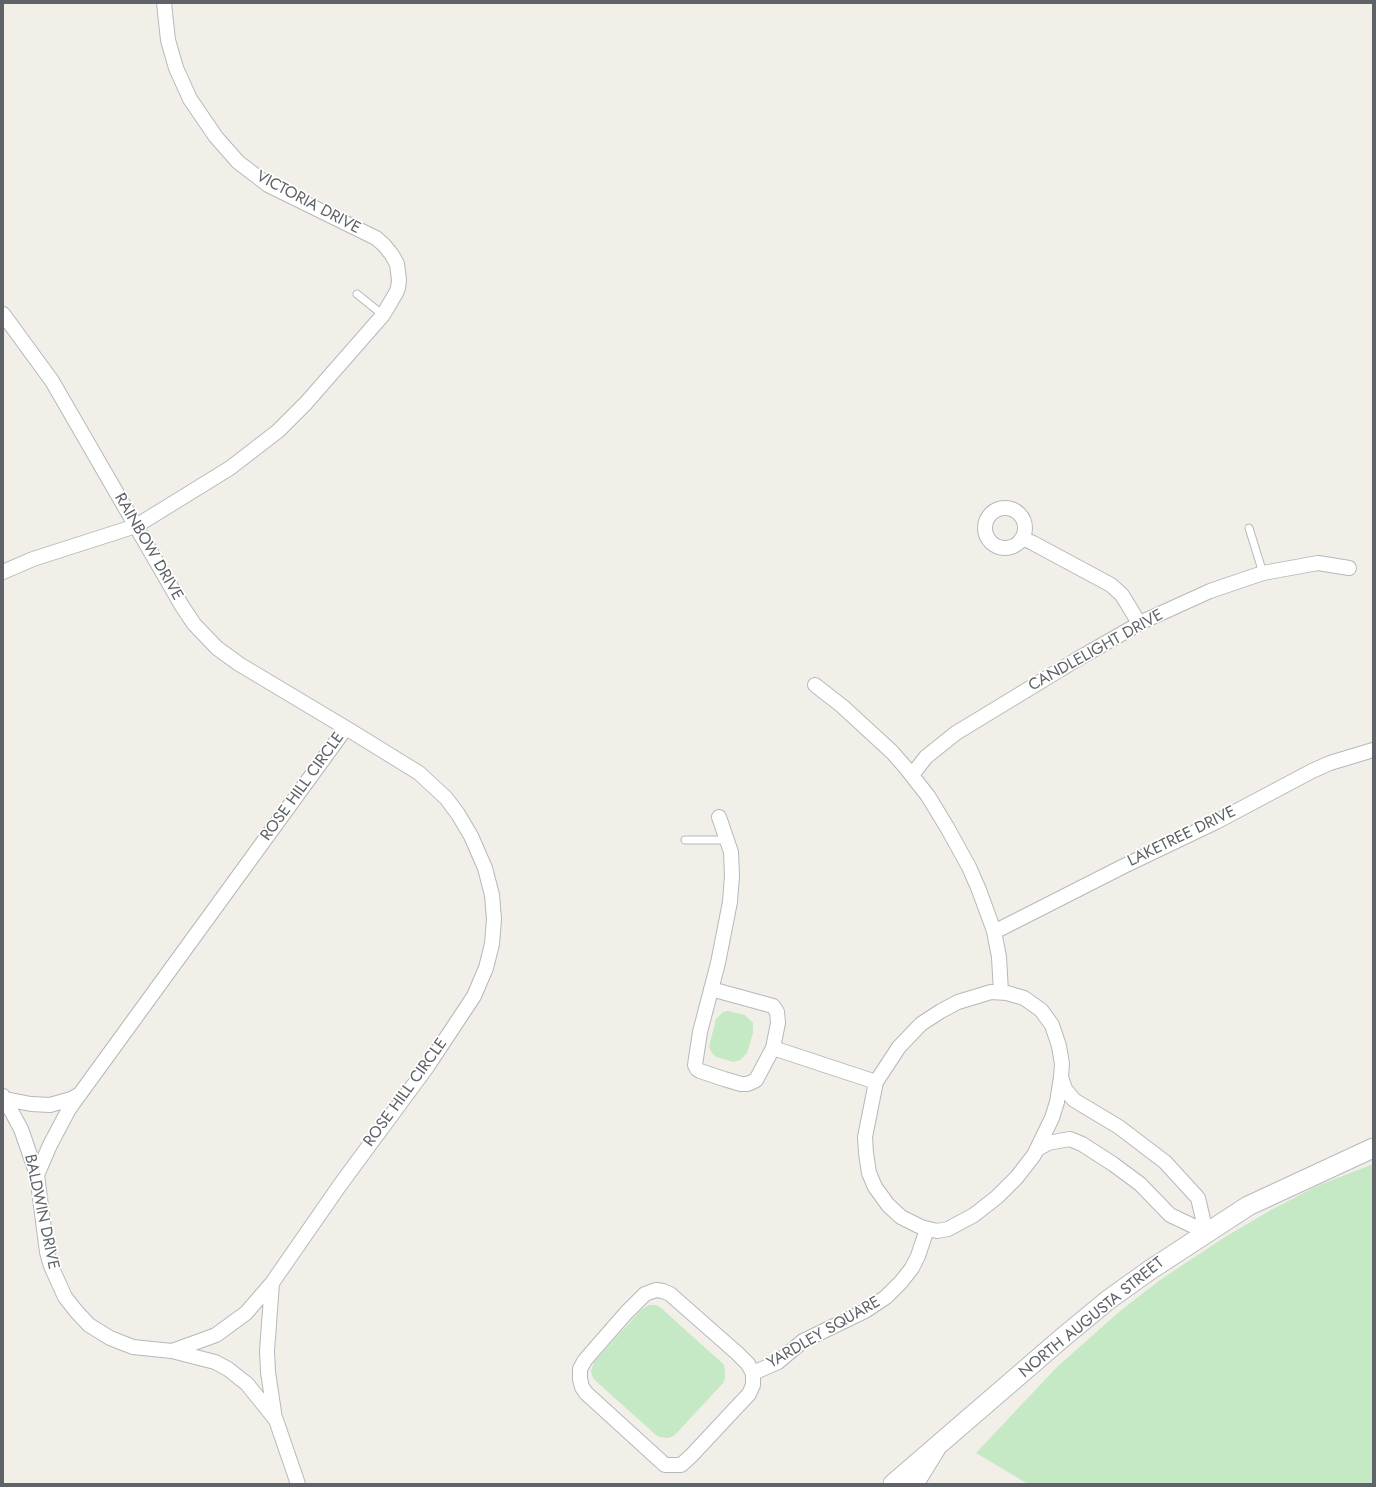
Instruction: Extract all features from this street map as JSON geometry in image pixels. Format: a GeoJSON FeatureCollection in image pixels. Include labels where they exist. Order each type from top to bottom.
{"type":"FeatureCollection","features":[{"type":"Feature","properties":{"kind":"main road","name":"NORTH AUGUSTA STREET"},"geometry":{"type":"LineString","coordinates":[[893,1484],[1061,1339],[1108,1300],[1150,1270],[1248,1206],[1373,1148]]}},
{"type":"Feature","properties":{"kind":"street","name":"VICTORIA DRIVE"},"geometry":{"type":"LineString","coordinates":[[3,572],[33,559],[136,526],[230,468],[264,443],[306,403],[383,315],[398,288],[398,269],[392,255],[384,244],[376,238],[268,185],[250,172],[226,150],[199,115],[182,84],[168,40],[164,3]]}},
{"type":"Feature","properties":{"kind":"street","name":"RAINBOW DRIVE"},"geometry":{"type":"LineString","coordinates":[[3,314],[52,381],[185,611],[194,624],[209,640],[239,664],[346,728]]}},
{"type":"Feature","properties":{"kind":"street"},"geometry":{"type":"LineString","coordinates":[[1022,538],[1111,585],[1122,595],[1139,623]]}},
{"type":"Feature","properties":{"kind":"street","name":"CANDLELIGHT DRIVE"},"geometry":{"type":"LineString","coordinates":[[912,775],[926,757],[956,733],[1081,656],[1139,623],[1210,591],[1263,573],[1318,563],[1349,568]]}},
{"type":"Feature","properties":{"kind":"street"},"geometry":{"type":"LineString","coordinates":[[815,685],[842,706],[882,742],[912,775],[928,796],[960,849],[979,890],[994,932],[999,957],[1001,992]]}},
{"type":"Feature","properties":{"kind":"street","name":"ROSE HILL CIRCLE"},"geometry":{"type":"LineString","coordinates":[[37,1175],[50,1145],[69,1110],[346,728],[419,773],[439,790],[458,814],[471,836],[488,877],[494,909],[492,944],[486,968],[480,982],[468,1005],[427,1067],[340,1185],[272,1283],[246,1313],[216,1335],[172,1351]]}},
{"type":"Feature","properties":{"kind":"street","name":"LAKETREE DRIVE"},"geometry":{"type":"LineString","coordinates":[[994,932],[1124,866],[1216,822],[1312,771],[1330,763],[1373,750]]}},
{"type":"Feature","properties":{"kind":"street"},"geometry":{"type":"LineString","coordinates":[[711,990],[773,1006],[777,1012],[778,1023],[773,1048],[756,1080],[747,1084],[741,1084],[700,1071],[695,1065],[700,1032],[711,990],[730,902],[732,868],[731,852],[719,817]]}},
{"type":"Feature","properties":{"kind":"street"},"geometry":{"type":"LineString","coordinates":[[1001,992],[1018,996],[1032,1002],[1048,1019],[1055,1032],[1061,1057],[1061,1077],[1057,1102],[1052,1118],[1038,1149],[1021,1172],[1005,1189],[974,1215],[946,1230],[937,1231],[927,1229],[911,1223],[896,1213],[879,1194],[872,1181],[866,1157],[865,1141],[867,1123],[876,1082],[898,1047],[921,1024],[941,1011],[958,1002],[985,993],[1001,992]]}},
{"type":"Feature","properties":{"kind":"street"},"geometry":{"type":"LineString","coordinates":[[773,1048],[876,1082]]}},
{"type":"Feature","properties":{"kind":"street"},"geometry":{"type":"LineString","coordinates":[[1061,1077],[1065,1090],[1074,1100],[1119,1127],[1165,1162],[1198,1198],[1206,1232]]}},
{"type":"Feature","properties":{"kind":"street","name":"ROSE HILL CIRCLE"},"geometry":{"type":"LineString","coordinates":[[4,1098],[31,1104],[50,1105],[71,1099],[82,1092]]}},
{"type":"Feature","properties":{"kind":"street","name":"BALDWIN DRIVE"},"geometry":{"type":"LineString","coordinates":[[4,1098],[21,1129],[37,1175],[46,1245],[51,1266],[65,1297],[89,1325],[110,1338],[133,1347],[172,1351],[215,1362],[228,1369],[247,1384],[276,1420],[298,1484]]}},
{"type":"Feature","properties":{"kind":"street"},"geometry":{"type":"LineString","coordinates":[[1038,1149],[1048,1143],[1070,1139],[1082,1144],[1114,1164],[1140,1184],[1170,1215],[1206,1232]]}},
{"type":"Feature","properties":{"kind":"street","name":"YARDLEY SQUARE"},"geometry":{"type":"LineString","coordinates":[[753,1373],[778,1362],[803,1341],[865,1311],[886,1297],[912,1268],[918,1256],[927,1229]]}},
{"type":"Feature","properties":{"kind":"street"},"geometry":{"type":"LineString","coordinates":[[272,1283],[267,1351],[268,1372],[276,1420]]}},
{"type":"Feature","properties":{"kind":"street","name":"YARDLEY SQUARE"},"geometry":{"type":"LineString","coordinates":[[656,1290],[667,1292],[737,1353],[748,1364],[753,1373],[753,1385],[749,1394],[691,1456],[680,1465],[664,1465],[586,1393],[582,1387],[580,1379],[580,1369],[585,1360],[626,1313],[645,1294],[656,1290]]}},
{"type":"Feature","properties":{"kind":"street"},"geometry":{"type":"LineString","coordinates":[[915,1484],[940,1444]]}},
{"type":"Feature","properties":{"kind":"lane"},"geometry":{"type":"LineString","coordinates":[[357,294],[383,315]]}},
{"type":"Feature","properties":{"kind":"lane"},"geometry":{"type":"LineString","coordinates":[[1249,528],[1263,573]]}},
{"type":"Feature","properties":{"kind":"lane"},"geometry":{"type":"LineString","coordinates":[[685,840],[727,840]]}},
{"type":"Feature","properties":{"kind":"green space"},"geometry":{"type":"Polygon","coordinates":[[[728,1011],[745,1015],[753,1023],[753,1033],[747,1053],[740,1060],[733,1062],[716,1057],[709,1047],[716,1019],[723,1012],[728,1011]]]}},
{"type":"Feature","properties":{"kind":"green space"},"geometry":{"type":"Polygon","coordinates":[[[1373,1164],[1373,1484],[1028,1484],[976,1453],[1057,1367],[1119,1312],[1160,1280],[1225,1237],[1271,1210],[1317,1186],[1373,1164]]]}},
{"type":"Feature","properties":{"kind":"green space"},"geometry":{"type":"Polygon","coordinates":[[[649,1305],[656,1305],[661,1308],[721,1362],[724,1365],[725,1371],[723,1383],[674,1436],[668,1438],[656,1435],[598,1383],[593,1378],[591,1371],[594,1362],[641,1310],[649,1305]]]}}]}
